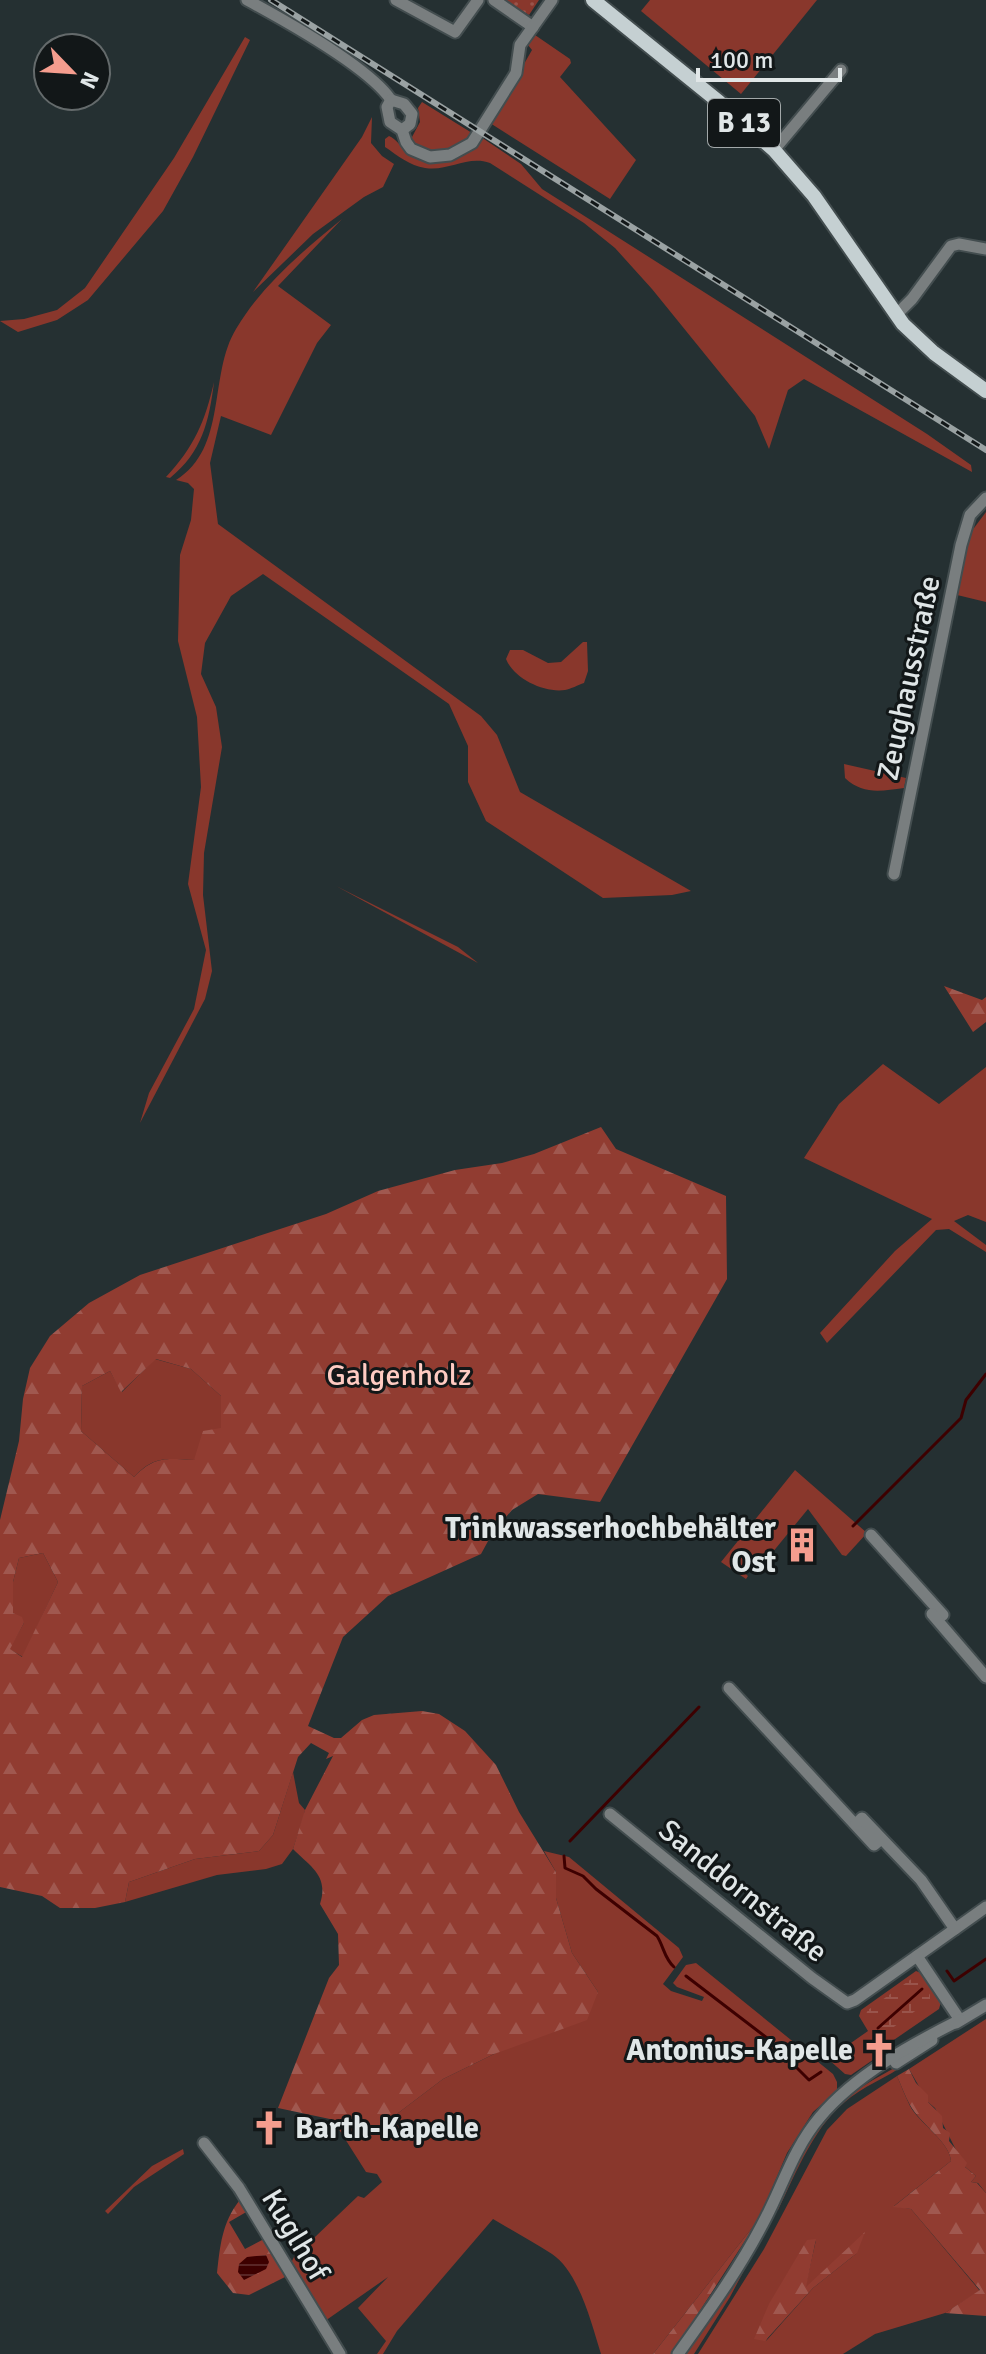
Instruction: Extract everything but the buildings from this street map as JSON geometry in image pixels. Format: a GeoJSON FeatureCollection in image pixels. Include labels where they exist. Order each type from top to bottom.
{"type":"FeatureCollection","features":[{"type":"Feature","properties":{"kind":"main road","name":"B 13"},"geometry":{"type":"LineString","coordinates":[[593,0],[774,150],[801,178],[896,315],[922,343],[986,391]]}},
{"type":"Feature","properties":{"kind":"street"},"geometry":{"type":"LineString","coordinates":[[247,0],[360,70],[380,85],[391,100],[404,104],[412,114],[410,124],[402,130]]}},
{"type":"Feature","properties":{"kind":"street"},"geometry":{"type":"LineString","coordinates":[[396,0],[455,32],[478,0]]}},
{"type":"Feature","properties":{"kind":"street"},"geometry":{"type":"LineString","coordinates":[[494,0],[533,27]]}},
{"type":"Feature","properties":{"kind":"street"},"geometry":{"type":"LineString","coordinates":[[391,100],[387,107],[389,120],[402,130],[409,146],[424,155],[444,157],[463,150],[475,140],[516,73],[520,45],[552,0]]}},
{"type":"Feature","properties":{"kind":"street"},"geometry":{"type":"LineString","coordinates":[[774,150],[841,70]]}},
{"type":"Feature","properties":{"kind":"street"},"geometry":{"type":"LineString","coordinates":[[896,315],[912,299],[951,246],[961,244],[986,249]]}},
{"type":"Feature","properties":{"kind":"street","name":"Zeughausstraße"},"geometry":{"type":"LineString","coordinates":[[894,874],[961,545],[970,515],[986,498]]}},
{"type":"Feature","properties":{"kind":"street"},"geometry":{"type":"LineString","coordinates":[[871,1535],[943,1615],[937,1619],[986,1677]]}},
{"type":"Feature","properties":{"kind":"street"},"geometry":{"type":"LineString","coordinates":[[729,1688],[874,1845],[881,1839],[921,1880],[955,1929]]}},
{"type":"Feature","properties":{"kind":"street","name":"Sanddornstraße"},"geometry":{"type":"LineString","coordinates":[[610,1814],[847,2003],[917,1956]]}},
{"type":"Feature","properties":{"kind":"street"},"geometry":{"type":"LineString","coordinates":[[960,2020],[917,1956],[986,1907]]}},
{"type":"Feature","properties":{"kind":"street"},"geometry":{"type":"LineString","coordinates":[[678,2354],[752,2244],[798,2147],[827,2109],[856,2085],[915,2052],[986,2005]]}},
{"type":"Feature","properties":{"kind":"street","name":"Kuglhof"},"geometry":{"type":"LineString","coordinates":[[204,2143],[239,2188],[340,2354]]}},
{"type":"Feature","properties":{"kind":"green space"},"geometry":{"type":"Polygon","coordinates":[[[505,0],[539,0],[529,15],[505,0]]]}},
{"type":"Feature","properties":{"kind":"green space"},"geometry":{"type":"Polygon","coordinates":[[[650,0],[817,0],[741,94],[641,11],[650,0]]]}},
{"type":"Feature","properties":{"kind":"green space"},"geometry":{"type":"Polygon","coordinates":[[[535,35],[570,59],[571,63],[560,77],[636,160],[610,199],[490,123],[532,50],[528,45],[535,35]]]}},
{"type":"Feature","properties":{"kind":"green space"},"geometry":{"type":"Polygon","coordinates":[[[245,37],[250,40],[163,211],[88,300],[57,320],[18,332],[0,321],[24,319],[57,310],[85,288],[174,158],[245,37]]]}},
{"type":"Feature","properties":{"kind":"green space"},"geometry":{"type":"Polygon","coordinates":[[[422,102],[472,133],[459,147],[445,152],[412,144],[420,122],[418,108],[422,102]]]}},
{"type":"Feature","properties":{"kind":"green space"},"geometry":{"type":"Polygon","coordinates":[[[372,117],[371,143],[394,164],[383,187],[313,234],[253,292],[362,137],[372,117]]]}},
{"type":"Feature","properties":{"kind":"green space"},"geometry":{"type":"Polygon","coordinates":[[[389,136],[418,158],[438,162],[456,158],[481,137],[521,164],[542,189],[927,434],[971,465],[972,472],[804,379],[788,390],[769,449],[755,416],[615,248],[584,223],[490,163],[473,161],[433,169],[419,167],[385,147],[385,139],[389,136]]]}},
{"type":"Feature","properties":{"kind":"green space"},"geometry":{"type":"Polygon","coordinates":[[[342,219],[278,286],[331,325],[317,343],[271,435],[221,416],[210,463],[218,524],[481,716],[497,735],[520,792],[691,891],[672,895],[603,898],[486,821],[468,782],[468,746],[449,704],[263,574],[231,596],[205,643],[201,674],[216,707],[222,747],[204,853],[203,895],[212,971],[205,999],[140,1123],[149,1093],[194,1009],[206,950],[188,884],[201,787],[197,717],[178,641],[180,555],[191,520],[194,489],[188,483],[176,480],[192,466],[203,449],[215,410],[222,368],[236,329],[271,283],[342,219]]]}},
{"type":"Feature","properties":{"kind":"green space"},"geometry":{"type":"Polygon","coordinates":[[[214,382],[210,410],[197,447],[181,468],[170,478],[166,477],[197,433],[214,382]]]}},
{"type":"Feature","properties":{"kind":"green space"},"geometry":{"type":"Polygon","coordinates":[[[986,512],[986,602],[953,594],[970,529],[986,512]]]}},
{"type":"Feature","properties":{"kind":"green space"},"geometry":{"type":"Polygon","coordinates":[[[583,642],[587,642],[588,671],[584,683],[567,689],[539,687],[516,673],[506,659],[510,650],[523,650],[548,663],[561,662],[583,642]]]}},
{"type":"Feature","properties":{"kind":"green space"},"geometry":{"type":"Polygon","coordinates":[[[844,764],[906,778],[904,788],[880,791],[859,787],[845,778],[844,764]]]}},
{"type":"Feature","properties":{"kind":"green space"},"geometry":{"type":"Polygon","coordinates":[[[336,886],[458,947],[478,963],[336,886]]]}},
{"type":"Feature","properties":{"kind":"green space"},"geometry":{"type":"Polygon","coordinates":[[[944,986],[982,1000],[986,997],[986,1022],[973,1032],[944,986]]]}},
{"type":"Feature","properties":{"kind":"green space"},"geometry":{"type":"Polygon","coordinates":[[[883,1064],[939,1104],[986,1067],[986,1222],[968,1215],[954,1221],[986,1245],[986,1252],[949,1229],[936,1230],[827,1343],[820,1333],[895,1251],[932,1219],[804,1158],[839,1104],[883,1064]]]}},
{"type":"Feature","properties":{"kind":"green space","name":"Galgenholz"},"geometry":{"type":"Polygon","coordinates":[[[601,1127],[616,1149],[726,1196],[727,1279],[600,1502],[538,1494],[512,1510],[493,1532],[481,1554],[388,1596],[343,1637],[308,1726],[341,1738],[362,1720],[374,1715],[422,1711],[439,1714],[465,1731],[496,1765],[519,1812],[556,1872],[556,1898],[572,1953],[598,1992],[587,2020],[494,2054],[443,2079],[377,2129],[278,2108],[329,1978],[339,1965],[338,1934],[320,1904],[320,1879],[293,1849],[305,1810],[333,1756],[326,1759],[329,1753],[311,1743],[298,1757],[273,1835],[259,1851],[195,1859],[129,1882],[125,1902],[95,1908],[60,1908],[42,1896],[0,1887],[0,1520],[19,1441],[30,1368],[50,1336],[89,1303],[140,1275],[326,1214],[378,1191],[455,1170],[502,1163],[534,1154],[601,1127]],[[156,1359],[121,1392],[110,1371],[82,1386],[81,1431],[134,1477],[155,1462],[194,1460],[203,1431],[221,1428],[221,1396],[191,1369],[156,1359]],[[43,1553],[19,1558],[13,1582],[13,1613],[22,1617],[24,1623],[10,1649],[22,1657],[58,1582],[43,1553]]]}},
{"type":"Feature","properties":{"kind":"green space"},"geometry":{"type":"Polygon","coordinates":[[[155,1359],[191,1369],[221,1396],[221,1429],[194,1460],[155,1462],[134,1477],[81,1431],[82,1386],[110,1371],[122,1392],[155,1359]]]}},
{"type":"Feature","properties":{"kind":"green space"},"geometry":{"type":"Polygon","coordinates":[[[795,1470],[867,1533],[846,1556],[842,1555],[808,1509],[763,1564],[755,1565],[749,1561],[741,1570],[748,1576],[746,1579],[721,1562],[795,1470]]]}},
{"type":"Feature","properties":{"kind":"green space"},"geometry":{"type":"Polygon","coordinates":[[[43,1553],[58,1582],[23,1657],[9,1649],[24,1623],[13,1613],[13,1582],[19,1558],[43,1553]]]}},
{"type":"Feature","properties":{"kind":"green space"},"geometry":{"type":"Polygon","coordinates":[[[293,1772],[299,1803],[305,1810],[293,1849],[282,1864],[217,1875],[125,1902],[129,1882],[195,1859],[259,1851],[273,1835],[293,1772]]]}},
{"type":"Feature","properties":{"kind":"green space"},"geometry":{"type":"Polygon","coordinates":[[[544,1851],[569,1857],[679,1948],[683,1957],[663,1984],[671,1991],[702,2001],[704,1997],[673,1983],[686,1965],[696,1963],[833,2074],[837,2091],[813,2112],[787,2153],[759,2219],[653,2354],[601,2354],[589,2314],[570,2273],[552,2254],[493,2219],[397,2331],[383,2354],[377,2354],[386,2341],[358,2308],[388,2277],[325,2321],[290,2265],[294,2257],[358,2196],[364,2198],[382,2182],[377,2174],[366,2172],[333,2120],[377,2129],[443,2079],[494,2054],[598,1992],[572,1953],[556,1898],[556,1872],[544,1851]]]}},
{"type":"Feature","properties":{"kind":"green space"},"geometry":{"type":"Polygon","coordinates":[[[916,1971],[921,1973],[941,2002],[939,2009],[885,2046],[879,2044],[873,2047],[877,2057],[851,2075],[845,2074],[828,2059],[868,2031],[859,2016],[861,2010],[916,1971]]]}},
{"type":"Feature","properties":{"kind":"green space"},"geometry":{"type":"Polygon","coordinates":[[[917,1975],[930,2000],[887,2032],[880,2032],[865,2016],[868,2010],[917,1975]]]}},
{"type":"Feature","properties":{"kind":"green space"},"geometry":{"type":"Polygon","coordinates":[[[986,2019],[986,2193],[978,2183],[971,2182],[976,2176],[964,2166],[935,2108],[928,2102],[909,2069],[986,2019]]]}},
{"type":"Feature","properties":{"kind":"green space"},"geometry":{"type":"Polygon","coordinates":[[[914,2057],[859,2092],[827,2120],[776,2209],[801,2155],[825,2118],[853,2092],[914,2057]]]}},
{"type":"Feature","properties":{"kind":"green space"},"geometry":{"type":"Polygon","coordinates":[[[909,2069],[916,2083],[928,2095],[928,2102],[942,2116],[943,2128],[950,2133],[949,2141],[967,2163],[965,2167],[976,2176],[971,2182],[977,2183],[986,2193],[986,2316],[945,2313],[980,2290],[911,2209],[893,2207],[951,2161],[946,2147],[906,2098],[897,2076],[909,2069]]]}},
{"type":"Feature","properties":{"kind":"green space"},"geometry":{"type":"Polygon","coordinates":[[[897,2076],[910,2106],[946,2147],[951,2161],[894,2206],[911,2209],[980,2291],[945,2313],[875,2334],[843,2354],[698,2354],[764,2249],[827,2130],[847,2109],[897,2076]],[[816,2240],[766,2341],[813,2288],[857,2253],[805,2288],[816,2240]]]}},
{"type":"Feature","properties":{"kind":"green space"},"geometry":{"type":"Polygon","coordinates":[[[183,2149],[184,2154],[134,2187],[108,2214],[105,2211],[152,2166],[183,2149]]]}},
{"type":"Feature","properties":{"kind":"green space"},"geometry":{"type":"Polygon","coordinates":[[[239,2201],[248,2211],[229,2222],[245,2249],[264,2239],[285,2277],[249,2295],[233,2293],[217,2273],[225,2226],[239,2201]]]}},
{"type":"Feature","properties":{"kind":"green space"},"geometry":{"type":"Polygon","coordinates":[[[759,2219],[672,2354],[653,2354],[759,2219]]]}},
{"type":"Feature","properties":{"kind":"green space"},"geometry":{"type":"Polygon","coordinates":[[[769,2223],[730,2297],[694,2354],[686,2354],[733,2284],[769,2223]]]}},
{"type":"Feature","properties":{"kind":"green space"},"geometry":{"type":"Polygon","coordinates":[[[865,2232],[857,2253],[813,2288],[765,2341],[754,2339],[769,2304],[807,2240],[816,2239],[806,2287],[865,2232]]]}},
{"type":"Feature","properties":{"kind":"shaded area"},"geometry":{"type":"Polygon","coordinates":[[[266,2255],[269,2262],[266,2269],[244,2280],[238,2272],[239,2264],[247,2257],[266,2255]]]}},
{"type":"Feature","properties":{"kind":"waterway"},"geometry":{"type":"LineString","coordinates":[[853,1526],[961,1418],[966,1400],[986,1374]]}},
{"type":"Feature","properties":{"kind":"waterway"},"geometry":{"type":"LineString","coordinates":[[570,1841],[699,1707]]}},
{"type":"Feature","properties":{"kind":"waterway"},"geometry":{"type":"LineString","coordinates":[[564,1856],[565,1868],[583,1876],[657,1936],[674,1967]]}},
{"type":"Feature","properties":{"kind":"waterway"},"geometry":{"type":"LineString","coordinates":[[947,1971],[954,1981],[986,1959]]}},
{"type":"Feature","properties":{"kind":"waterway"},"geometry":{"type":"LineString","coordinates":[[686,1976],[767,2038],[809,2080],[821,2072]]}},
{"type":"Feature","properties":{"kind":"waterway"},"geometry":{"type":"LineString","coordinates":[[878,2028],[922,1989]]}},
{"type":"Feature","properties":{"kind":"railway"},"geometry":{"type":"LineString","coordinates":[[271,0],[986,450]]}},
{"type":"Feature","properties":{"kind":"place","name":"Trinkwasserhochbehälter Ost"},"geometry":{"type":"Point","coordinates":[802,1545]}},
{"type":"Feature","properties":{"kind":"place","name":"Antonius-Kapelle"},"geometry":{"type":"Point","coordinates":[879,2050]}},
{"type":"Feature","properties":{"kind":"place","name":"Barth-Kapelle"},"geometry":{"type":"Point","coordinates":[269,2128]}}]}
